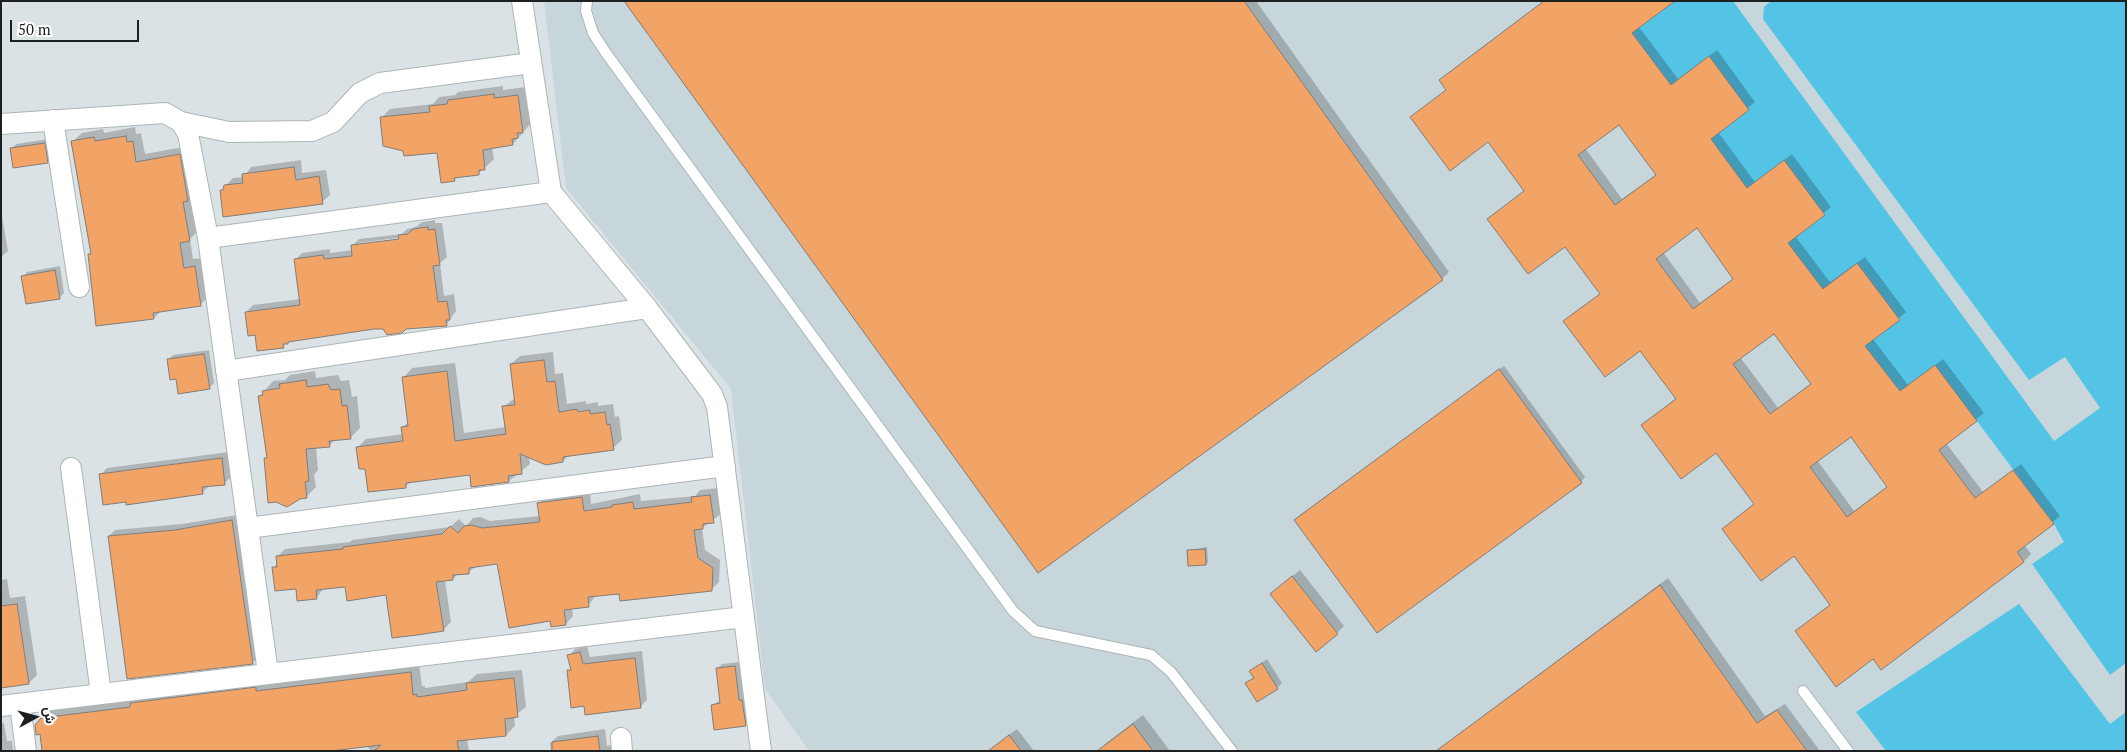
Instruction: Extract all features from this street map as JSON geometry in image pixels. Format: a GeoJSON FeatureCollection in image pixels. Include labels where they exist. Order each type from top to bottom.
{"type":"FeatureCollection","features":[{"type":"Feature","properties":{"kind":"street"},"geometry":{"type":"LineString","coordinates":[[522,1],[551,192],[647,308],[712,394],[717,406],[761,751]]}},
{"type":"Feature","properties":{"kind":"street"},"geometry":{"type":"LineString","coordinates":[[1,124],[165,113],[181,122],[229,132],[312,131],[333,122],[360,93],[380,83],[531,63]]}},
{"type":"Feature","properties":{"kind":"street"},"geometry":{"type":"LineString","coordinates":[[53,120],[79,288]]}},
{"type":"Feature","properties":{"kind":"street"},"geometry":{"type":"LineString","coordinates":[[181,122],[192,147],[208,238],[268,673]]}},
{"type":"Feature","properties":{"kind":"street"},"geometry":{"type":"LineString","coordinates":[[208,238],[551,192]]}},
{"type":"Feature","properties":{"kind":"street"},"geometry":{"type":"LineString","coordinates":[[226,371],[647,308]]}},
{"type":"Feature","properties":{"kind":"street"},"geometry":{"type":"LineString","coordinates":[[248,528],[725,466]]}},
{"type":"Feature","properties":{"kind":"street"},"geometry":{"type":"LineString","coordinates":[[71,468],[101,694]]}},
{"type":"Feature","properties":{"kind":"street"},"geometry":{"type":"LineString","coordinates":[[26,751],[10,705],[744,617]]}},
{"type":"Feature","properties":{"kind":"lane"},"geometry":{"type":"LineString","coordinates":[[587,1],[586,11],[593,33],[606,53],[1013,611],[1035,631],[1150,655],[1171,672],[1232,751]]}},
{"type":"Feature","properties":{"kind":"lane"},"geometry":{"type":"LineString","coordinates":[[1803,691],[1848,751]]}},
{"type":"Feature","properties":{"kind":"shaded area"},"geometry":{"type":"Polygon","coordinates":[[[544,1],[2126,1],[2126,751],[809,751],[765,689],[731,389],[566,188],[544,1]]]}},
{"type":"Feature","properties":{"kind":"shaded area"},"geometry":{"type":"Polygon","coordinates":[[[1665,1],[1733,1],[2054,441],[2100,408],[2065,357],[2029,380],[1763,19],[1764,7],[1771,1],[2126,1],[2126,663],[2110,675],[2032,564],[2064,542],[2054,524],[1935,365],[1900,391],[1865,346],[1900,320],[1857,263],[1823,289],[1788,243],[1825,215],[1784,161],[1747,188],[1711,139],[1709,56],[1671,85],[1632,33],[1668,6],[1665,1]]]}},
{"type":"Feature","properties":{"kind":"shaded area"},"geometry":{"type":"Polygon","coordinates":[[[2019,604],[2110,724],[2126,712],[2126,751],[1886,751],[1856,712],[2019,604]]]}},
{"type":"Feature","properties":{"kind":"building"},"geometry":{"type":"Polygon","coordinates":[[[624,1],[1244,1],[1443,280],[1038,573],[624,1]]]}},
{"type":"Feature","properties":{"kind":"building"},"geometry":{"type":"Polygon","coordinates":[[[1544,1],[1675,1],[1632,33],[1671,85],[1709,56],[1749,110],[1711,139],[1747,188],[1784,160],[1825,215],[1788,243],[1823,289],[1857,263],[1900,320],[1865,346],[1900,391],[1935,365],[1977,421],[1939,450],[1975,498],[2013,470],[2054,524],[2017,552],[2024,562],[1881,670],[1873,659],[1836,687],[1795,631],[1830,605],[1794,556],[1761,581],[1722,529],[1754,504],[1716,453],[1681,479],[1641,425],[1676,399],[1640,351],[1605,377],[1563,321],[1600,294],[1565,247],[1528,274],[1487,219],[1524,191],[1488,142],[1450,171],[1410,117],[1446,90],[1439,80],[1544,1]],[[1619,125],[1578,155],[1615,205],[1656,175],[1619,125]],[[1697,228],[1656,259],[1693,309],[1733,279],[1697,228]],[[1774,334],[1733,364],[1770,414],[1811,384],[1774,334]],[[1851,437],[1810,467],[1847,517],[1887,487],[1851,437]]]}},
{"type":"Feature","properties":{"kind":"building"},"geometry":{"type":"Polygon","coordinates":[[[494,94],[494,98],[518,95],[523,133],[517,133],[518,138],[512,139],[513,145],[483,150],[485,170],[479,170],[479,175],[454,178],[455,181],[441,183],[437,153],[404,156],[403,151],[383,146],[380,117],[430,112],[429,106],[447,104],[448,100],[494,94]]]}},
{"type":"Feature","properties":{"kind":"building"},"geometry":{"type":"Polygon","coordinates":[[[126,136],[127,142],[133,141],[136,162],[180,154],[188,201],[183,202],[190,241],[180,243],[184,268],[195,266],[201,306],[153,313],[154,319],[96,326],[88,254],[91,254],[71,141],[94,137],[95,141],[126,136]]]}},
{"type":"Feature","properties":{"kind":"building"},"geometry":{"type":"Polygon","coordinates":[[[45,143],[48,163],[13,168],[10,148],[45,143]]]}},
{"type":"Feature","properties":{"kind":"building"},"geometry":{"type":"Polygon","coordinates":[[[294,167],[296,180],[319,176],[323,204],[223,217],[220,190],[223,190],[224,185],[243,183],[242,174],[294,167]]]}},
{"type":"Feature","properties":{"kind":"building"},"geometry":{"type":"Polygon","coordinates":[[[428,227],[428,230],[435,229],[440,265],[433,266],[438,302],[447,301],[450,320],[446,320],[447,326],[406,329],[402,333],[387,335],[383,329],[374,329],[288,342],[288,344],[283,344],[284,348],[257,351],[255,335],[248,336],[245,312],[300,305],[294,259],[323,255],[324,259],[352,256],[351,245],[399,239],[398,235],[408,234],[413,229],[428,227]]]}},
{"type":"Feature","properties":{"kind":"building"},"geometry":{"type":"Polygon","coordinates":[[[55,270],[60,299],[26,304],[21,276],[55,270]]]}},
{"type":"Feature","properties":{"kind":"building"},"geometry":{"type":"Polygon","coordinates":[[[204,354],[210,389],[178,394],[176,379],[170,380],[167,359],[204,354]]]}},
{"type":"Feature","properties":{"kind":"building"},"geometry":{"type":"Polygon","coordinates":[[[544,360],[547,382],[555,381],[559,412],[577,409],[578,412],[590,410],[590,414],[605,412],[607,425],[610,424],[614,450],[563,457],[563,462],[546,465],[520,454],[522,474],[508,476],[509,482],[471,487],[470,475],[406,483],[406,488],[368,492],[365,469],[359,469],[356,447],[403,441],[401,427],[408,426],[402,377],[447,371],[455,441],[506,434],[502,406],[515,405],[510,364],[544,360]]]}},
{"type":"Feature","properties":{"kind":"building"},"geometry":{"type":"Polygon","coordinates":[[[1499,369],[1582,483],[1377,633],[1294,520],[1499,369]]]}},
{"type":"Feature","properties":{"kind":"building"},"geometry":{"type":"Polygon","coordinates":[[[306,380],[307,387],[328,384],[331,390],[340,389],[342,406],[347,405],[351,439],[329,441],[330,447],[306,449],[309,481],[305,482],[307,498],[300,499],[287,507],[276,502],[268,503],[264,458],[267,458],[258,396],[263,395],[262,391],[280,388],[279,384],[306,380]]]}},
{"type":"Feature","properties":{"kind":"building"},"geometry":{"type":"Polygon","coordinates":[[[222,458],[225,485],[202,487],[203,494],[126,505],[126,502],[103,505],[99,474],[222,458]]]}},
{"type":"Feature","properties":{"kind":"building"},"geometry":{"type":"Polygon","coordinates":[[[710,495],[714,523],[703,524],[703,529],[694,530],[698,558],[713,568],[712,591],[620,601],[619,594],[588,597],[589,607],[564,610],[566,625],[551,627],[550,621],[509,628],[497,564],[469,568],[469,574],[453,575],[453,580],[436,582],[444,631],[417,635],[392,638],[386,595],[347,601],[345,587],[316,590],[317,599],[297,601],[296,589],[275,591],[272,567],[277,567],[276,556],[343,549],[343,547],[442,534],[450,526],[458,533],[464,526],[472,525],[482,528],[540,522],[537,503],[582,497],[584,511],[633,502],[634,509],[692,502],[691,497],[710,495]]]}},
{"type":"Feature","properties":{"kind":"building"},"geometry":{"type":"Polygon","coordinates":[[[232,520],[253,664],[127,679],[108,536],[175,530],[232,520]]]}},
{"type":"Feature","properties":{"kind":"building"},"geometry":{"type":"Polygon","coordinates":[[[1205,549],[1206,565],[1188,566],[1187,550],[1205,549]]]}},
{"type":"Feature","properties":{"kind":"building"},"geometry":{"type":"Polygon","coordinates":[[[1292,576],[1338,634],[1316,652],[1270,594],[1292,576]]]}},
{"type":"Feature","properties":{"kind":"building"},"geometry":{"type":"Polygon","coordinates":[[[1660,585],[1757,723],[1777,710],[1807,751],[1436,751],[1660,585]]]}},
{"type":"Feature","properties":{"kind":"building"},"geometry":{"type":"Polygon","coordinates":[[[17,604],[29,684],[1,688],[1,606],[17,604]]]}},
{"type":"Feature","properties":{"kind":"building"},"geometry":{"type":"Polygon","coordinates":[[[580,652],[583,664],[635,658],[641,708],[585,715],[584,706],[571,708],[567,670],[571,670],[567,655],[580,652]]]}},
{"type":"Feature","properties":{"kind":"building"},"geometry":{"type":"Polygon","coordinates":[[[1262,663],[1278,689],[1257,702],[1245,683],[1254,678],[1249,671],[1262,663]]]}},
{"type":"Feature","properties":{"kind":"building"},"geometry":{"type":"Polygon","coordinates":[[[735,666],[739,700],[742,700],[746,726],[714,730],[711,705],[720,703],[716,668],[735,666]]]}},
{"type":"Feature","properties":{"kind":"building"},"geometry":{"type":"Polygon","coordinates":[[[411,672],[413,695],[417,694],[417,697],[467,690],[466,683],[514,678],[518,717],[505,719],[506,736],[457,741],[459,751],[374,751],[381,745],[331,751],[42,751],[40,734],[36,735],[35,725],[41,718],[130,707],[130,703],[256,687],[256,691],[411,672]]]}},
{"type":"Feature","properties":{"kind":"building"},"geometry":{"type":"Polygon","coordinates":[[[1133,724],[1153,751],[1097,751],[1133,724]]]}},
{"type":"Feature","properties":{"kind":"building"},"geometry":{"type":"Polygon","coordinates":[[[1009,735],[1021,751],[988,751],[1009,735]]]}},
{"type":"Feature","properties":{"kind":"building"},"geometry":{"type":"Polygon","coordinates":[[[598,736],[600,751],[552,751],[552,742],[598,736]]]}}]}
